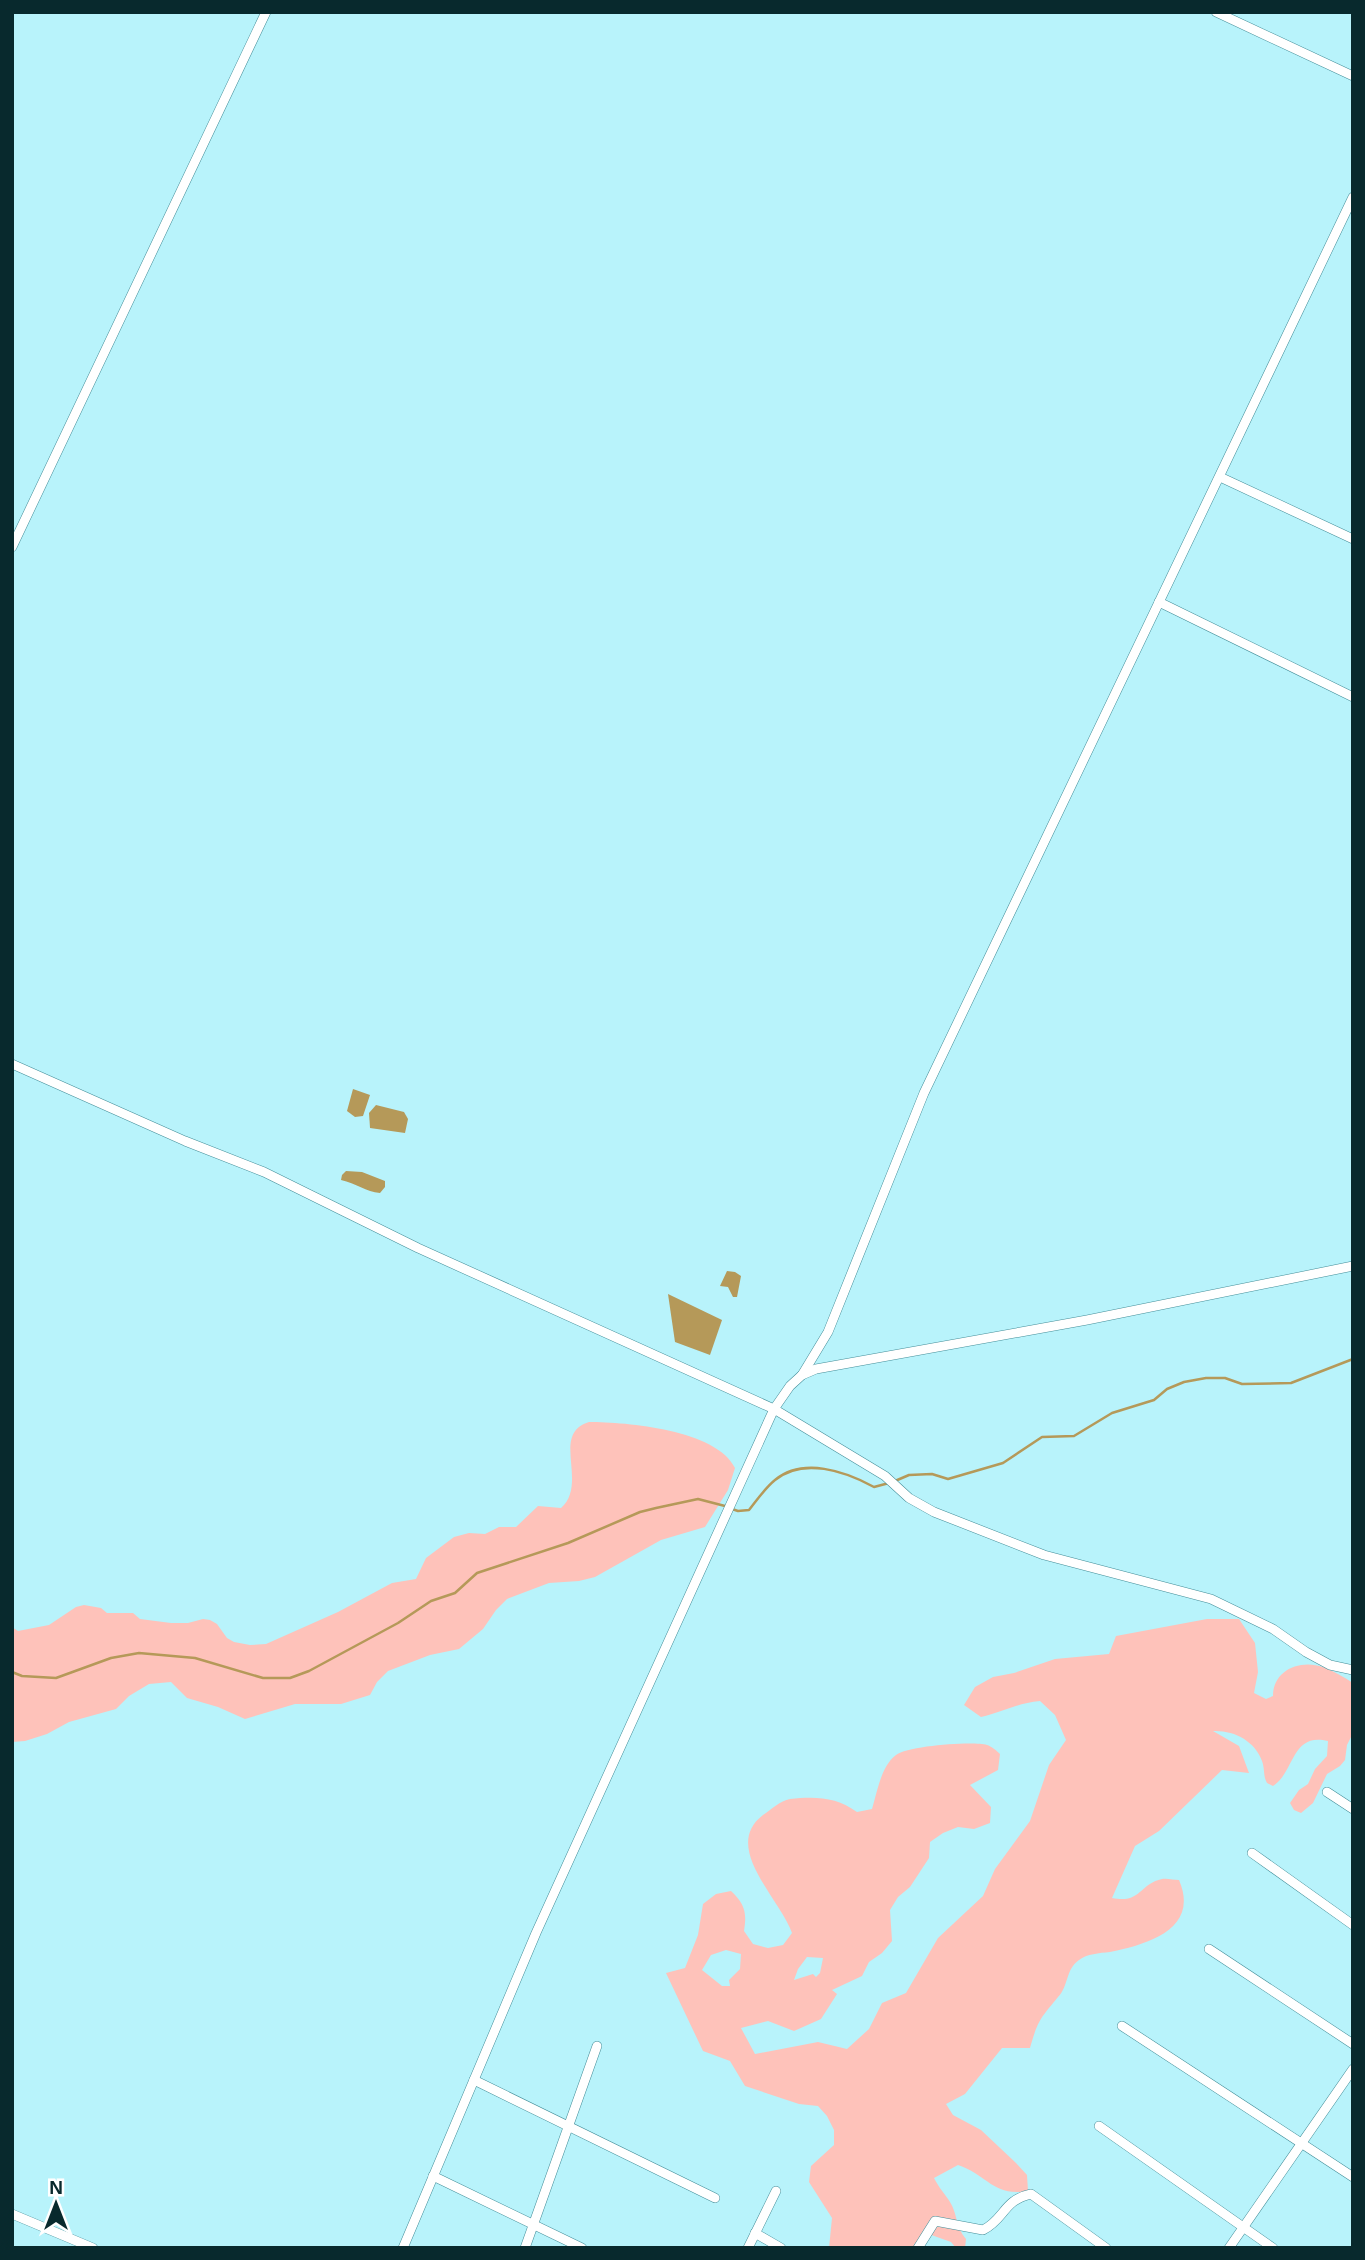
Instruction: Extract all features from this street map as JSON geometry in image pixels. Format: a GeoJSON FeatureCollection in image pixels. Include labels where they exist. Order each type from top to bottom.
{"type":"FeatureCollection","features":[{"type":"Feature","properties":{"kind":"street"},"geometry":{"type":"LineString","coordinates":[[12,547],[265,12]]}},
{"type":"Feature","properties":{"kind":"street"},"geometry":{"type":"LineString","coordinates":[[1216,12],[1353,76]]}},
{"type":"Feature","properties":{"kind":"street"},"geometry":{"type":"LineString","coordinates":[[403,2248],[536,1933],[730,1502],[774,1409],[790,1386],[802,1375],[828,1332],[924,1093],[1353,198]]}},
{"type":"Feature","properties":{"kind":"street"},"geometry":{"type":"LineString","coordinates":[[1220,477],[1353,538]]}},
{"type":"Feature","properties":{"kind":"street"},"geometry":{"type":"LineString","coordinates":[[1158,602],[1353,697]]}},
{"type":"Feature","properties":{"kind":"street"},"geometry":{"type":"LineString","coordinates":[[12,1064],[185,1141],[264,1172],[418,1248],[774,1409],[885,1476],[897,1489],[934,1512],[1044,1555],[1211,1599],[1273,1629],[1330,1665],[1353,1670]]}},
{"type":"Feature","properties":{"kind":"street"},"geometry":{"type":"LineString","coordinates":[[802,1375],[816,1369],[1087,1320],[1353,1266]]}},
{"type":"Feature","properties":{"kind":"street"},"geometry":{"type":"LineString","coordinates":[[1327,1792],[1353,1809]]}},
{"type":"Feature","properties":{"kind":"street"},"geometry":{"type":"LineString","coordinates":[[1252,1853],[1353,1925]]}},
{"type":"Feature","properties":{"kind":"street"},"geometry":{"type":"LineString","coordinates":[[1209,1949],[1353,2044]]}},
{"type":"Feature","properties":{"kind":"street"},"geometry":{"type":"LineString","coordinates":[[1122,2026],[1353,2177]]}},
{"type":"Feature","properties":{"kind":"street"},"geometry":{"type":"LineString","coordinates":[[525,2248],[597,2046]]}},
{"type":"Feature","properties":{"kind":"street"},"geometry":{"type":"LineString","coordinates":[[1229,2248],[1353,2069]]}},
{"type":"Feature","properties":{"kind":"street"},"geometry":{"type":"LineString","coordinates":[[474,2080],[715,2198]]}},
{"type":"Feature","properties":{"kind":"street"},"geometry":{"type":"LineString","coordinates":[[1098,2126],[1273,2248]]}},
{"type":"Feature","properties":{"kind":"street"},"geometry":{"type":"LineString","coordinates":[[433,2176],[582,2248]]}},
{"type":"Feature","properties":{"kind":"street"},"geometry":{"type":"LineString","coordinates":[[748,2248],[776,2191]]}},
{"type":"Feature","properties":{"kind":"street"},"geometry":{"type":"LineString","coordinates":[[918,2248],[935,2221],[983,2230],[990,2227],[1016,2197],[1031,2194],[1106,2248]]}},
{"type":"Feature","properties":{"kind":"street"},"geometry":{"type":"LineString","coordinates":[[12,2214],[93,2248]]}},
{"type":"Feature","properties":{"kind":"street"},"geometry":{"type":"LineString","coordinates":[[755,2233],[781,2248]]}},
{"type":"Feature","properties":{"kind":"shaded area"},"geometry":{"type":"Polygon","coordinates":[[[353,1089],[370,1095],[363,1116],[355,1117],[347,1111],[353,1089]]]}},
{"type":"Feature","properties":{"kind":"shaded area"},"geometry":{"type":"Polygon","coordinates":[[[376,1105],[404,1112],[408,1119],[405,1133],[370,1128],[369,1113],[376,1105]]]}},
{"type":"Feature","properties":{"kind":"shaded area"},"geometry":{"type":"Polygon","coordinates":[[[346,1171],[362,1172],[385,1181],[385,1187],[380,1193],[341,1180],[346,1171]]]}},
{"type":"Feature","properties":{"kind":"shaded area"},"geometry":{"type":"Polygon","coordinates":[[[727,1271],[741,1276],[737,1297],[733,1297],[728,1287],[720,1286],[727,1271]]]}},
{"type":"Feature","properties":{"kind":"shaded area"},"geometry":{"type":"Polygon","coordinates":[[[668,1294],[722,1320],[710,1355],[675,1342],[668,1294]]]}},
{"type":"Feature","properties":{"kind":"shaded area"},"geometry":{"type":"Polygon","coordinates":[[[589,1422],[670,1431],[710,1445],[725,1455],[735,1468],[728,1490],[705,1527],[661,1540],[595,1577],[549,1583],[507,1599],[483,1629],[459,1649],[430,1655],[388,1671],[377,1682],[370,1695],[341,1704],[295,1704],[245,1719],[187,1698],[171,1682],[149,1684],[129,1696],[116,1709],[69,1722],[47,1734],[25,1741],[12,1742],[12,1627],[18,1631],[49,1625],[76,1607],[84,1605],[101,1608],[107,1613],[133,1613],[140,1619],[171,1623],[210,1620],[234,1642],[266,1644],[338,1612],[392,1583],[416,1579],[426,1558],[454,1537],[469,1533],[485,1534],[499,1527],[516,1527],[538,1506],[561,1508],[569,1498],[572,1486],[572,1437],[578,1428],[589,1422]]]}},
{"type":"Feature","properties":{"kind":"shaded area"},"geometry":{"type":"Polygon","coordinates":[[[1207,1619],[1239,1619],[1255,1643],[1258,1672],[1254,1693],[1266,1699],[1273,1696],[1274,1687],[1283,1673],[1305,1665],[1323,1667],[1353,1683],[1353,1733],[1347,1745],[1345,1760],[1327,1774],[1313,1803],[1301,1813],[1294,1810],[1290,1803],[1299,1790],[1308,1784],[1315,1769],[1327,1756],[1328,1741],[1307,1742],[1273,1786],[1267,1783],[1259,1754],[1249,1742],[1229,1732],[1213,1731],[1239,1746],[1249,1773],[1222,1770],[1159,1831],[1135,1846],[1112,1898],[1134,1896],[1154,1881],[1179,1880],[1184,1897],[1182,1911],[1176,1922],[1154,1939],[1110,1952],[1089,1955],[1079,1960],[1071,1968],[1061,1993],[1040,2020],[1030,2048],[1002,2048],[965,2094],[946,2104],[953,2115],[981,2130],[1016,2163],[1027,2175],[1028,2191],[1016,2192],[998,2188],[958,2165],[934,2178],[953,2207],[960,2230],[966,2239],[965,2248],[956,2248],[951,2242],[923,2232],[914,2248],[829,2248],[832,2218],[809,2182],[811,2166],[834,2145],[834,2130],[827,2116],[818,2106],[799,2104],[745,2086],[730,2061],[703,2051],[666,1973],[685,1968],[698,1935],[703,1904],[716,1894],[731,1891],[739,1900],[745,1914],[744,1931],[753,1944],[768,1948],[783,1945],[792,1933],[757,1873],[751,1857],[748,1842],[752,1828],[763,1815],[790,1799],[808,1798],[842,1803],[857,1812],[872,1809],[883,1773],[896,1755],[940,1745],[989,1746],[1000,1754],[998,1770],[970,1785],[991,1807],[990,1823],[974,1829],[958,1827],[930,1842],[929,1858],[910,1887],[898,1897],[890,1910],[892,1941],[882,1953],[869,1962],[862,1976],[832,1990],[837,1994],[821,2019],[794,2031],[768,2021],[741,2028],[755,2054],[818,2042],[847,2049],[869,2029],[882,2003],[906,1993],[938,1938],[983,1896],[995,1869],[1030,1821],[1049,1765],[1066,1740],[1055,1715],[1040,1701],[981,1717],[964,1705],[975,1687],[993,1677],[1055,1659],[1109,1654],[1116,1636],[1207,1619]],[[726,1950],[711,1955],[702,1970],[722,1986],[730,1986],[729,1980],[740,1969],[741,1954],[726,1950]],[[807,1957],[794,1980],[813,1974],[816,1977],[820,1973],[823,1958],[807,1957]]]}},
{"type":"Feature","properties":{"kind":"waterway"},"geometry":{"type":"LineString","coordinates":[[895,1481],[909,1475],[932,1474],[948,1479],[1003,1463],[1042,1437],[1074,1436],[1112,1413],[1154,1400],[1167,1389],[1184,1382],[1225,1378],[1242,1384],[1291,1383],[1353,1359]]}},
{"type":"Feature","properties":{"kind":"waterway"},"geometry":{"type":"LineString","coordinates":[[732,1509],[749,1510],[775,1480],[798,1469],[837,1472],[874,1487],[889,1483]]}},
{"type":"Feature","properties":{"kind":"waterway"},"geometry":{"type":"LineString","coordinates":[[12,1672],[22,1676],[56,1678],[111,1658],[139,1653],[195,1658],[263,1678],[290,1678],[309,1671],[398,1623],[431,1601],[455,1593],[477,1573],[568,1543],[640,1512],[698,1499],[725,1506]]}}]}
